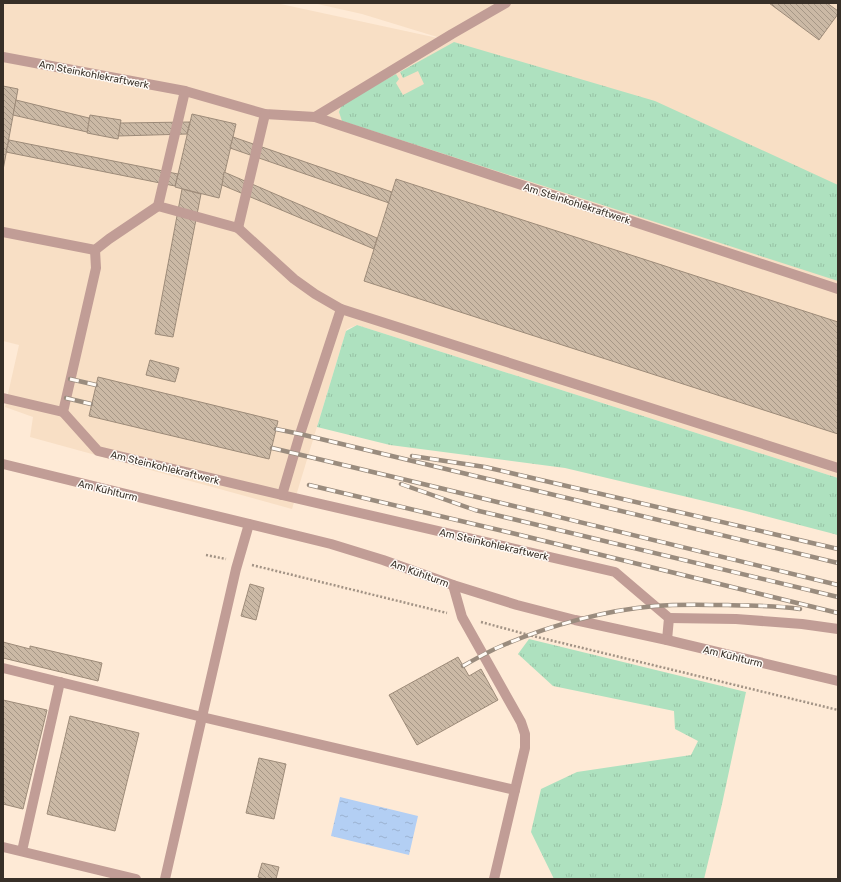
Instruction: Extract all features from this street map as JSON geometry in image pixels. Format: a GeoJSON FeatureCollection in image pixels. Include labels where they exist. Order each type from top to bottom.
{"type":"FeatureCollection","features":[{"type":"Feature","properties":{"kind":"street"},"geometry":{"type":"LineString","coordinates":[[315,117],[506,3]]}},
{"type":"Feature","properties":{"kind":"street","name":"Am Steinkohlekraftwerk"},"geometry":{"type":"LineString","coordinates":[[3,57],[185,91],[265,114],[315,117],[838,289]]}},
{"type":"Feature","properties":{"kind":"street"},"geometry":{"type":"LineString","coordinates":[[95,250],[108,239],[158,206],[185,91]]}},
{"type":"Feature","properties":{"kind":"street"},"geometry":{"type":"LineString","coordinates":[[238,228],[265,114]]}},
{"type":"Feature","properties":{"kind":"street"},"geometry":{"type":"LineString","coordinates":[[158,206],[238,228],[294,279],[315,294],[341,309],[838,468]]}},
{"type":"Feature","properties":{"kind":"street"},"geometry":{"type":"LineString","coordinates":[[3,232],[95,250]]}},
{"type":"Feature","properties":{"kind":"street"},"geometry":{"type":"LineString","coordinates":[[3,398],[63,412],[96,268],[95,250]]}},
{"type":"Feature","properties":{"kind":"street"},"geometry":{"type":"LineString","coordinates":[[282,496],[300,434],[341,309]]}},
{"type":"Feature","properties":{"kind":"street","name":"Am Steinkohlekraftwerk"},"geometry":{"type":"LineString","coordinates":[[63,412],[98,450],[282,496],[615,572],[669,618]]}},
{"type":"Feature","properties":{"kind":"street","name":"Am Kühlturm"},"geometry":{"type":"LineString","coordinates":[[3,464],[331,544],[517,605],[838,681]]}},
{"type":"Feature","properties":{"kind":"street"},"geometry":{"type":"LineString","coordinates":[[164,879],[238,562],[249,524]]}},
{"type":"Feature","properties":{"kind":"street"},"geometry":{"type":"LineString","coordinates":[[453,585],[462,617],[521,722],[525,734],[525,748],[494,879]]}},
{"type":"Feature","properties":{"kind":"street"},"geometry":{"type":"LineString","coordinates":[[667,640],[669,618],[736,619],[802,624],[838,630]]}},
{"type":"Feature","properties":{"kind":"street"},"geometry":{"type":"LineString","coordinates":[[3,668],[202,717],[515,790]]}},
{"type":"Feature","properties":{"kind":"street"},"geometry":{"type":"LineString","coordinates":[[22,851],[60,682]]}},
{"type":"Feature","properties":{"kind":"street"},"geometry":{"type":"LineString","coordinates":[[3,847],[136,879]]}},
{"type":"Feature","properties":{"kind":"path"},"geometry":{"type":"LineString","coordinates":[[206,555],[838,710]]}},
{"type":"Feature","properties":{"kind":"shaded area"},"geometry":{"type":"Polygon","coordinates":[[[3,3],[276,3],[447,40],[362,14],[313,3],[838,3],[838,478],[357,325],[347,329],[346,331],[292,509],[30,437],[33,417],[5,407],[19,345],[3,341],[3,3]]]}},
{"type":"Feature","properties":{"kind":"green space"},"geometry":{"type":"Polygon","coordinates":[[[454,42],[655,101],[838,185],[838,281],[342,121],[339,112],[342,104],[396,74],[399,79],[396,83],[403,95],[424,84],[418,71],[403,78],[400,72],[454,42]]]}},
{"type":"Feature","properties":{"kind":"green space"},"geometry":{"type":"Polygon","coordinates":[[[357,325],[838,478],[838,535],[742,510],[565,468],[390,445],[317,427],[346,331],[357,325]]]}},
{"type":"Feature","properties":{"kind":"green space"},"geometry":{"type":"Polygon","coordinates":[[[529,639],[746,692],[704,879],[554,879],[531,832],[541,789],[577,772],[691,755],[698,741],[675,729],[674,711],[553,686],[518,654],[529,639]]]}},
{"type":"Feature","properties":{"kind":"water"},"geometry":{"type":"Polygon","coordinates":[[[340,797],[418,816],[409,855],[331,836],[340,797]]]}},
{"type":"Feature","properties":{"kind":"building"},"geometry":{"type":"Polygon","coordinates":[[[769,3],[827,3],[838,11],[838,14],[819,40],[769,3]]]}},
{"type":"Feature","properties":{"kind":"building"},"geometry":{"type":"Polygon","coordinates":[[[3,86],[18,89],[3,170],[3,86]]]}},
{"type":"Feature","properties":{"kind":"building"},"geometry":{"type":"Polygon","coordinates":[[[16,100],[89,118],[120,123],[190,122],[187,134],[118,136],[87,132],[13,115],[16,100]]]}},
{"type":"Feature","properties":{"kind":"building"},"geometry":{"type":"Polygon","coordinates":[[[192,114],[236,124],[219,198],[175,187],[192,114]]]}},
{"type":"Feature","properties":{"kind":"building"},"geometry":{"type":"Polygon","coordinates":[[[90,115],[121,120],[118,139],[87,133],[90,115]]]}},
{"type":"Feature","properties":{"kind":"building"},"geometry":{"type":"Polygon","coordinates":[[[233,137],[392,192],[389,203],[230,148],[233,137]]]}},
{"type":"Feature","properties":{"kind":"building"},"geometry":{"type":"Polygon","coordinates":[[[9,140],[178,174],[175,186],[6,152],[9,140]]]}},
{"type":"Feature","properties":{"kind":"building"},"geometry":{"type":"Polygon","coordinates":[[[224,172],[377,238],[374,249],[222,185],[224,172]]]}},
{"type":"Feature","properties":{"kind":"building"},"geometry":{"type":"Polygon","coordinates":[[[396,179],[838,322],[838,434],[364,281],[396,179]]]}},
{"type":"Feature","properties":{"kind":"building"},"geometry":{"type":"Polygon","coordinates":[[[182,189],[201,194],[173,337],[155,334],[182,189]]]}},
{"type":"Feature","properties":{"kind":"building"},"geometry":{"type":"Polygon","coordinates":[[[150,360],[179,368],[175,382],[146,375],[150,360]]]}},
{"type":"Feature","properties":{"kind":"building"},"geometry":{"type":"Polygon","coordinates":[[[98,377],[278,421],[269,459],[89,416],[98,377]]]}},
{"type":"Feature","properties":{"kind":"building"},"geometry":{"type":"Polygon","coordinates":[[[250,584],[264,588],[256,620],[241,616],[250,584]]]}},
{"type":"Feature","properties":{"kind":"building"},"geometry":{"type":"Polygon","coordinates":[[[3,642],[30,649],[30,646],[102,663],[98,681],[3,658],[3,642]]]}},
{"type":"Feature","properties":{"kind":"building"},"geometry":{"type":"Polygon","coordinates":[[[458,657],[469,676],[481,669],[498,700],[417,745],[389,695],[458,657]]]}},
{"type":"Feature","properties":{"kind":"building"},"geometry":{"type":"Polygon","coordinates":[[[3,700],[47,710],[23,809],[3,804],[3,700]]]}},
{"type":"Feature","properties":{"kind":"building"},"geometry":{"type":"Polygon","coordinates":[[[70,716],[139,733],[115,831],[47,814],[70,716]]]}},
{"type":"Feature","properties":{"kind":"building"},"geometry":{"type":"Polygon","coordinates":[[[259,758],[286,764],[274,819],[246,813],[259,758]]]}},
{"type":"Feature","properties":{"kind":"building"},"geometry":{"type":"Polygon","coordinates":[[[262,863],[279,867],[276,879],[264,879],[258,877],[262,863]]]}},
{"type":"Feature","properties":{"kind":"railway"},"geometry":{"type":"LineString","coordinates":[[70,379],[96,385]]}},
{"type":"Feature","properties":{"kind":"railway"},"geometry":{"type":"LineString","coordinates":[[66,398],[91,404]]}},
{"type":"Feature","properties":{"kind":"railway"},"geometry":{"type":"LineString","coordinates":[[276,429],[838,563]]}},
{"type":"Feature","properties":{"kind":"railway"},"geometry":{"type":"LineString","coordinates":[[272,448],[838,585]]}},
{"type":"Feature","properties":{"kind":"railway"},"geometry":{"type":"LineString","coordinates":[[412,456],[485,467],[838,549]]}},
{"type":"Feature","properties":{"kind":"railway"},"geometry":{"type":"LineString","coordinates":[[401,484],[475,510],[838,597]]}},
{"type":"Feature","properties":{"kind":"railway"},"geometry":{"type":"LineString","coordinates":[[309,485],[838,613]]}},
{"type":"Feature","properties":{"kind":"railway"},"geometry":{"type":"LineString","coordinates":[[463,666],[500,646],[523,637],[579,619],[618,611],[655,606],[682,605],[764,606],[800,609]]}}]}
